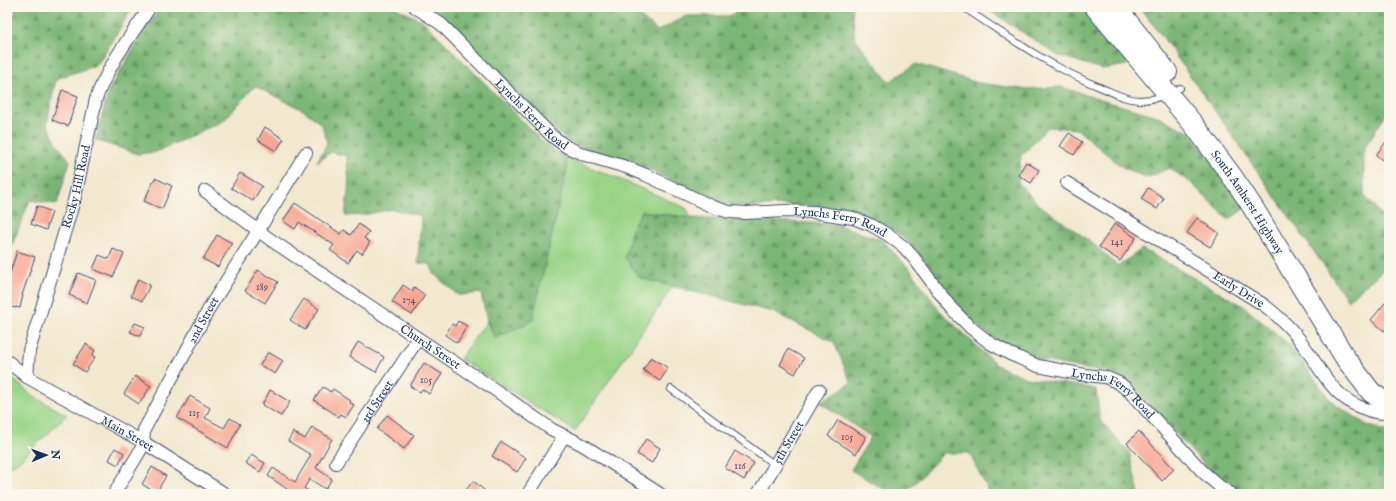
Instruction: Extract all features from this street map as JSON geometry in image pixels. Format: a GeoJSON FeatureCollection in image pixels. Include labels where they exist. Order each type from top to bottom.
{"type":"FeatureCollection","features":[{"type":"Feature","properties":{"kind":"main road","name":"South Amherst Highway"},"geometry":{"type":"LineString","coordinates":[[1095,7],[1217,136],[1253,185],[1353,347],[1389,398]]}},
{"type":"Feature","properties":{"kind":"main road","name":"South Amherst Highway"},"geometry":{"type":"LineString","coordinates":[[1116,7],[1174,91],[1194,125],[1252,206],[1346,359],[1371,392],[1389,405]]}},
{"type":"Feature","properties":{"kind":"street","name":"Rocky Hill Road"},"geometry":{"type":"LineString","coordinates":[[28,378],[28,351],[75,197],[96,99],[101,84],[110,66],[150,7]]}},
{"type":"Feature","properties":{"kind":"street","name":"Lynchs Ferry Road"},"geometry":{"type":"LineString","coordinates":[[415,7],[441,24],[552,136],[567,147],[585,155],[626,167],[646,175],[713,207],[729,212],[814,212],[853,218],[871,225],[888,235],[904,247],[914,258],[951,308],[977,333],[990,343],[1010,354],[1038,366],[1071,373],[1105,377],[1119,383],[1129,391],[1202,471],[1230,494]]}},
{"type":"Feature","properties":{"kind":"street","name":"2nd Street"},"geometry":{"type":"LineString","coordinates":[[114,494],[143,446],[144,430],[198,327],[306,153]]}},
{"type":"Feature","properties":{"kind":"street","name":"Early Drive"},"geometry":{"type":"LineString","coordinates":[[1067,183],[1264,305],[1283,320],[1299,338],[1332,387],[1343,398],[1357,407],[1373,412],[1389,412]]}},
{"type":"Feature","properties":{"kind":"street","name":"Church Street"},"geometry":{"type":"LineString","coordinates":[[205,191],[258,231],[418,340],[491,387],[551,429],[583,445],[660,494]]}},
{"type":"Feature","properties":{"kind":"street","name":"3rd Street"},"geometry":{"type":"LineString","coordinates":[[336,463],[418,340]]}},
{"type":"Feature","properties":{"kind":"street","name":"Main Street"},"geometry":{"type":"LineString","coordinates":[[7,361],[28,378],[143,442],[225,494]]}},
{"type":"Feature","properties":{"kind":"street","name":"5th Street"},"geometry":{"type":"LineString","coordinates":[[758,494],[819,390]]}},
{"type":"Feature","properties":{"kind":"street"},"geometry":{"type":"LineString","coordinates":[[528,494],[564,436]]}},
{"type":"Feature","properties":{"kind":"lane"},"geometry":{"type":"LineString","coordinates":[[963,7],[1038,56],[1064,71],[1124,98],[1152,100],[1174,91]]}},
{"type":"Feature","properties":{"kind":"lane"},"geometry":{"type":"LineString","coordinates":[[671,389],[775,465]]}},
{"type":"Feature","properties":{"kind":"green space"},"geometry":{"type":"Polygon","coordinates":[[[15,7],[133,7],[97,65],[56,79],[47,124],[58,145],[70,161],[57,204],[30,200],[7,258],[7,26],[15,13],[15,7]]]}},
{"type":"Feature","properties":{"kind":"green space"},"geometry":{"type":"Polygon","coordinates":[[[161,7],[394,7],[423,21],[546,145],[565,157],[567,169],[532,321],[495,338],[487,321],[481,293],[458,295],[435,275],[430,264],[418,263],[421,216],[392,209],[363,215],[345,216],[349,185],[347,156],[331,152],[317,162],[327,143],[322,125],[305,111],[255,86],[223,121],[156,152],[138,154],[95,140],[109,90],[141,36],[161,7]]]}},
{"type":"Feature","properties":{"kind":"green space"},"geometry":{"type":"Polygon","coordinates":[[[427,7],[628,7],[658,31],[686,16],[729,16],[748,7],[852,7],[855,38],[889,82],[916,64],[979,83],[1023,89],[1062,87],[1104,101],[1158,116],[1192,134],[1246,207],[1229,220],[1190,182],[1169,168],[1147,178],[1122,167],[1077,129],[1048,127],[1021,156],[1018,182],[1037,203],[1092,243],[1118,266],[1142,249],[1242,305],[1291,346],[1330,400],[1367,425],[1389,432],[1389,494],[1244,494],[1223,481],[1206,467],[1133,386],[1122,378],[1107,371],[1086,369],[1040,360],[1013,349],[993,338],[975,324],[956,304],[919,254],[908,242],[892,229],[854,212],[815,206],[730,206],[715,201],[628,161],[587,149],[570,142],[555,131],[445,20],[427,7]]]}},
{"type":"Feature","properties":{"kind":"green space"},"geometry":{"type":"Polygon","coordinates":[[[984,7],[1081,7],[1125,54],[1127,65],[1102,69],[1057,55],[984,7]]]}},
{"type":"Feature","properties":{"kind":"green space"},"geometry":{"type":"Polygon","coordinates":[[[1139,7],[1389,7],[1389,110],[1364,148],[1364,195],[1389,224],[1389,265],[1348,300],[1162,36],[1139,7]]]}},
{"type":"Feature","properties":{"kind":"green space"},"geometry":{"type":"Polygon","coordinates":[[[565,157],[686,208],[691,218],[642,211],[640,278],[673,286],[575,431],[460,359],[487,321],[495,338],[567,169],[565,157]]]}},
{"type":"Feature","properties":{"kind":"green space"},"geometry":{"type":"Polygon","coordinates":[[[642,211],[691,218],[835,224],[882,240],[912,272],[938,309],[998,366],[1027,378],[1096,389],[1100,420],[1129,452],[1139,494],[988,494],[986,486],[969,453],[944,453],[904,494],[892,494],[851,470],[871,437],[820,402],[851,383],[834,342],[773,312],[640,278],[625,258],[632,228],[642,211]]]}},
{"type":"Feature","properties":{"kind":"green space"},"geometry":{"type":"Polygon","coordinates":[[[7,374],[34,397],[67,415],[18,462],[7,468],[7,374]]]}},
{"type":"Feature","properties":{"kind":"building"},"geometry":{"type":"Polygon","coordinates":[[[62,90],[78,96],[68,126],[52,120],[62,90]]]}},
{"type":"Feature","properties":{"kind":"building"},"geometry":{"type":"Polygon","coordinates":[[[265,127],[284,139],[276,151],[258,140],[265,127]]]}},
{"type":"Feature","properties":{"kind":"building"},"geometry":{"type":"Polygon","coordinates":[[[1069,133],[1082,142],[1074,155],[1060,146],[1069,133]]]}},
{"type":"Feature","properties":{"kind":"building"},"geometry":{"type":"Polygon","coordinates":[[[1389,138],[1389,165],[1376,155],[1389,138]]]}},
{"type":"Feature","properties":{"kind":"building"},"geometry":{"type":"Polygon","coordinates":[[[1026,162],[1039,170],[1031,183],[1018,175],[1026,162]]]}},
{"type":"Feature","properties":{"kind":"building"},"geometry":{"type":"Polygon","coordinates":[[[240,173],[262,186],[253,201],[231,188],[240,173]]]}},
{"type":"Feature","properties":{"kind":"building"},"geometry":{"type":"Polygon","coordinates":[[[155,178],[172,186],[162,209],[144,201],[155,178]]]}},
{"type":"Feature","properties":{"kind":"building"},"geometry":{"type":"Polygon","coordinates":[[[1148,188],[1164,198],[1157,209],[1141,199],[1148,188]]]}},
{"type":"Feature","properties":{"kind":"building"},"geometry":{"type":"Polygon","coordinates":[[[295,203],[341,234],[344,230],[351,235],[359,224],[369,232],[364,238],[370,242],[362,254],[357,250],[348,263],[330,250],[334,245],[299,222],[295,229],[283,221],[295,203]]]}},
{"type":"Feature","properties":{"kind":"building"},"geometry":{"type":"Polygon","coordinates":[[[37,206],[52,212],[46,230],[31,224],[37,206]]]}},
{"type":"Feature","properties":{"kind":"building"},"geometry":{"type":"Polygon","coordinates":[[[1197,218],[1219,233],[1210,247],[1187,233],[1197,218]]]}},
{"type":"Feature","properties":{"kind":"building"},"geometry":{"type":"Polygon","coordinates":[[[1115,223],[1136,238],[1120,261],[1099,247],[1115,223]]]}},
{"type":"Feature","properties":{"kind":"building"},"geometry":{"type":"Polygon","coordinates":[[[217,235],[232,243],[218,267],[203,259],[217,235]]]}},
{"type":"Feature","properties":{"kind":"building"},"geometry":{"type":"Polygon","coordinates":[[[113,249],[124,254],[113,277],[93,269],[99,255],[109,259],[113,249]]]}},
{"type":"Feature","properties":{"kind":"building"},"geometry":{"type":"Polygon","coordinates":[[[17,251],[35,257],[22,295],[20,308],[7,306],[7,282],[17,251]]]}},
{"type":"Feature","properties":{"kind":"building"},"geometry":{"type":"Polygon","coordinates":[[[258,270],[278,282],[265,303],[245,291],[258,270]]]}},
{"type":"Feature","properties":{"kind":"building"},"geometry":{"type":"Polygon","coordinates":[[[78,273],[96,280],[87,303],[69,295],[78,273]]]}},
{"type":"Feature","properties":{"kind":"building"},"geometry":{"type":"Polygon","coordinates":[[[138,279],[150,285],[142,301],[131,296],[138,279]]]}},
{"type":"Feature","properties":{"kind":"building"},"geometry":{"type":"Polygon","coordinates":[[[403,285],[412,291],[414,287],[425,295],[412,315],[392,302],[403,285]]]}},
{"type":"Feature","properties":{"kind":"building"},"geometry":{"type":"Polygon","coordinates":[[[1389,298],[1389,324],[1384,331],[1371,320],[1389,298]]]}},
{"type":"Feature","properties":{"kind":"building"},"geometry":{"type":"Polygon","coordinates":[[[304,299],[319,309],[305,330],[290,320],[304,299]]]}},
{"type":"Feature","properties":{"kind":"building"},"geometry":{"type":"Polygon","coordinates":[[[458,321],[467,326],[457,343],[445,335],[452,324],[455,326],[458,321]]]}},
{"type":"Feature","properties":{"kind":"building"},"geometry":{"type":"Polygon","coordinates":[[[135,323],[145,327],[140,336],[130,332],[135,323]]]}},
{"type":"Feature","properties":{"kind":"building"},"geometry":{"type":"Polygon","coordinates":[[[358,342],[384,357],[376,372],[349,357],[358,342]]]}},
{"type":"Feature","properties":{"kind":"building"},"geometry":{"type":"Polygon","coordinates":[[[86,344],[95,351],[92,355],[95,357],[85,372],[73,364],[86,344]]]}},
{"type":"Feature","properties":{"kind":"building"},"geometry":{"type":"Polygon","coordinates":[[[788,349],[804,358],[795,374],[780,365],[788,349]]]}},
{"type":"Feature","properties":{"kind":"building"},"geometry":{"type":"Polygon","coordinates":[[[268,352],[283,361],[275,374],[260,365],[268,352]]]}},
{"type":"Feature","properties":{"kind":"building"},"geometry":{"type":"Polygon","coordinates":[[[651,357],[668,368],[660,381],[643,370],[651,357]]]}},
{"type":"Feature","properties":{"kind":"building"},"geometry":{"type":"Polygon","coordinates":[[[424,363],[442,374],[429,394],[422,389],[420,392],[410,386],[424,363]]]}},
{"type":"Feature","properties":{"kind":"building"},"geometry":{"type":"Polygon","coordinates":[[[135,376],[151,386],[139,404],[124,394],[135,376]]]}},
{"type":"Feature","properties":{"kind":"building"},"geometry":{"type":"Polygon","coordinates":[[[323,387],[331,392],[333,389],[350,400],[349,402],[354,405],[346,417],[341,414],[339,417],[314,400],[323,387]]]}},
{"type":"Feature","properties":{"kind":"building"},"geometry":{"type":"Polygon","coordinates":[[[270,390],[290,402],[281,416],[262,405],[270,390]]]}},
{"type":"Feature","properties":{"kind":"building"},"geometry":{"type":"Polygon","coordinates":[[[190,396],[210,408],[205,418],[224,428],[230,418],[240,424],[228,448],[177,418],[190,396]]]}},
{"type":"Feature","properties":{"kind":"building"},"geometry":{"type":"Polygon","coordinates":[[[387,415],[414,435],[404,449],[377,429],[387,415]]]}},
{"type":"Feature","properties":{"kind":"building"},"geometry":{"type":"Polygon","coordinates":[[[838,420],[866,437],[856,454],[828,436],[838,420]]]}},
{"type":"Feature","properties":{"kind":"building"},"geometry":{"type":"Polygon","coordinates":[[[312,427],[332,439],[316,468],[332,479],[325,489],[310,479],[304,488],[313,494],[283,494],[287,489],[268,476],[273,468],[295,482],[311,455],[288,441],[293,432],[305,439],[312,427]]]}},
{"type":"Feature","properties":{"kind":"building"},"geometry":{"type":"Polygon","coordinates":[[[1139,431],[1174,469],[1162,481],[1127,443],[1139,431]]]}},
{"type":"Feature","properties":{"kind":"building"},"geometry":{"type":"Polygon","coordinates":[[[646,439],[660,448],[652,463],[637,454],[646,439]]]}},
{"type":"Feature","properties":{"kind":"building"},"geometry":{"type":"Polygon","coordinates":[[[501,442],[526,458],[517,472],[492,456],[501,442]]]}},
{"type":"Feature","properties":{"kind":"building"},"geometry":{"type":"Polygon","coordinates":[[[115,448],[124,453],[118,465],[109,460],[115,448]]]}},
{"type":"Feature","properties":{"kind":"building"},"geometry":{"type":"Polygon","coordinates":[[[735,451],[754,463],[744,480],[725,468],[735,451]]]}},
{"type":"Feature","properties":{"kind":"building"},"geometry":{"type":"Polygon","coordinates":[[[251,455],[265,463],[260,472],[245,463],[251,455]]]}},
{"type":"Feature","properties":{"kind":"building"},"geometry":{"type":"Polygon","coordinates":[[[152,467],[166,476],[156,493],[142,484],[152,467]]]}},
{"type":"Feature","properties":{"kind":"building"},"geometry":{"type":"Polygon","coordinates":[[[473,481],[489,494],[463,494],[473,481]]]}}]}
